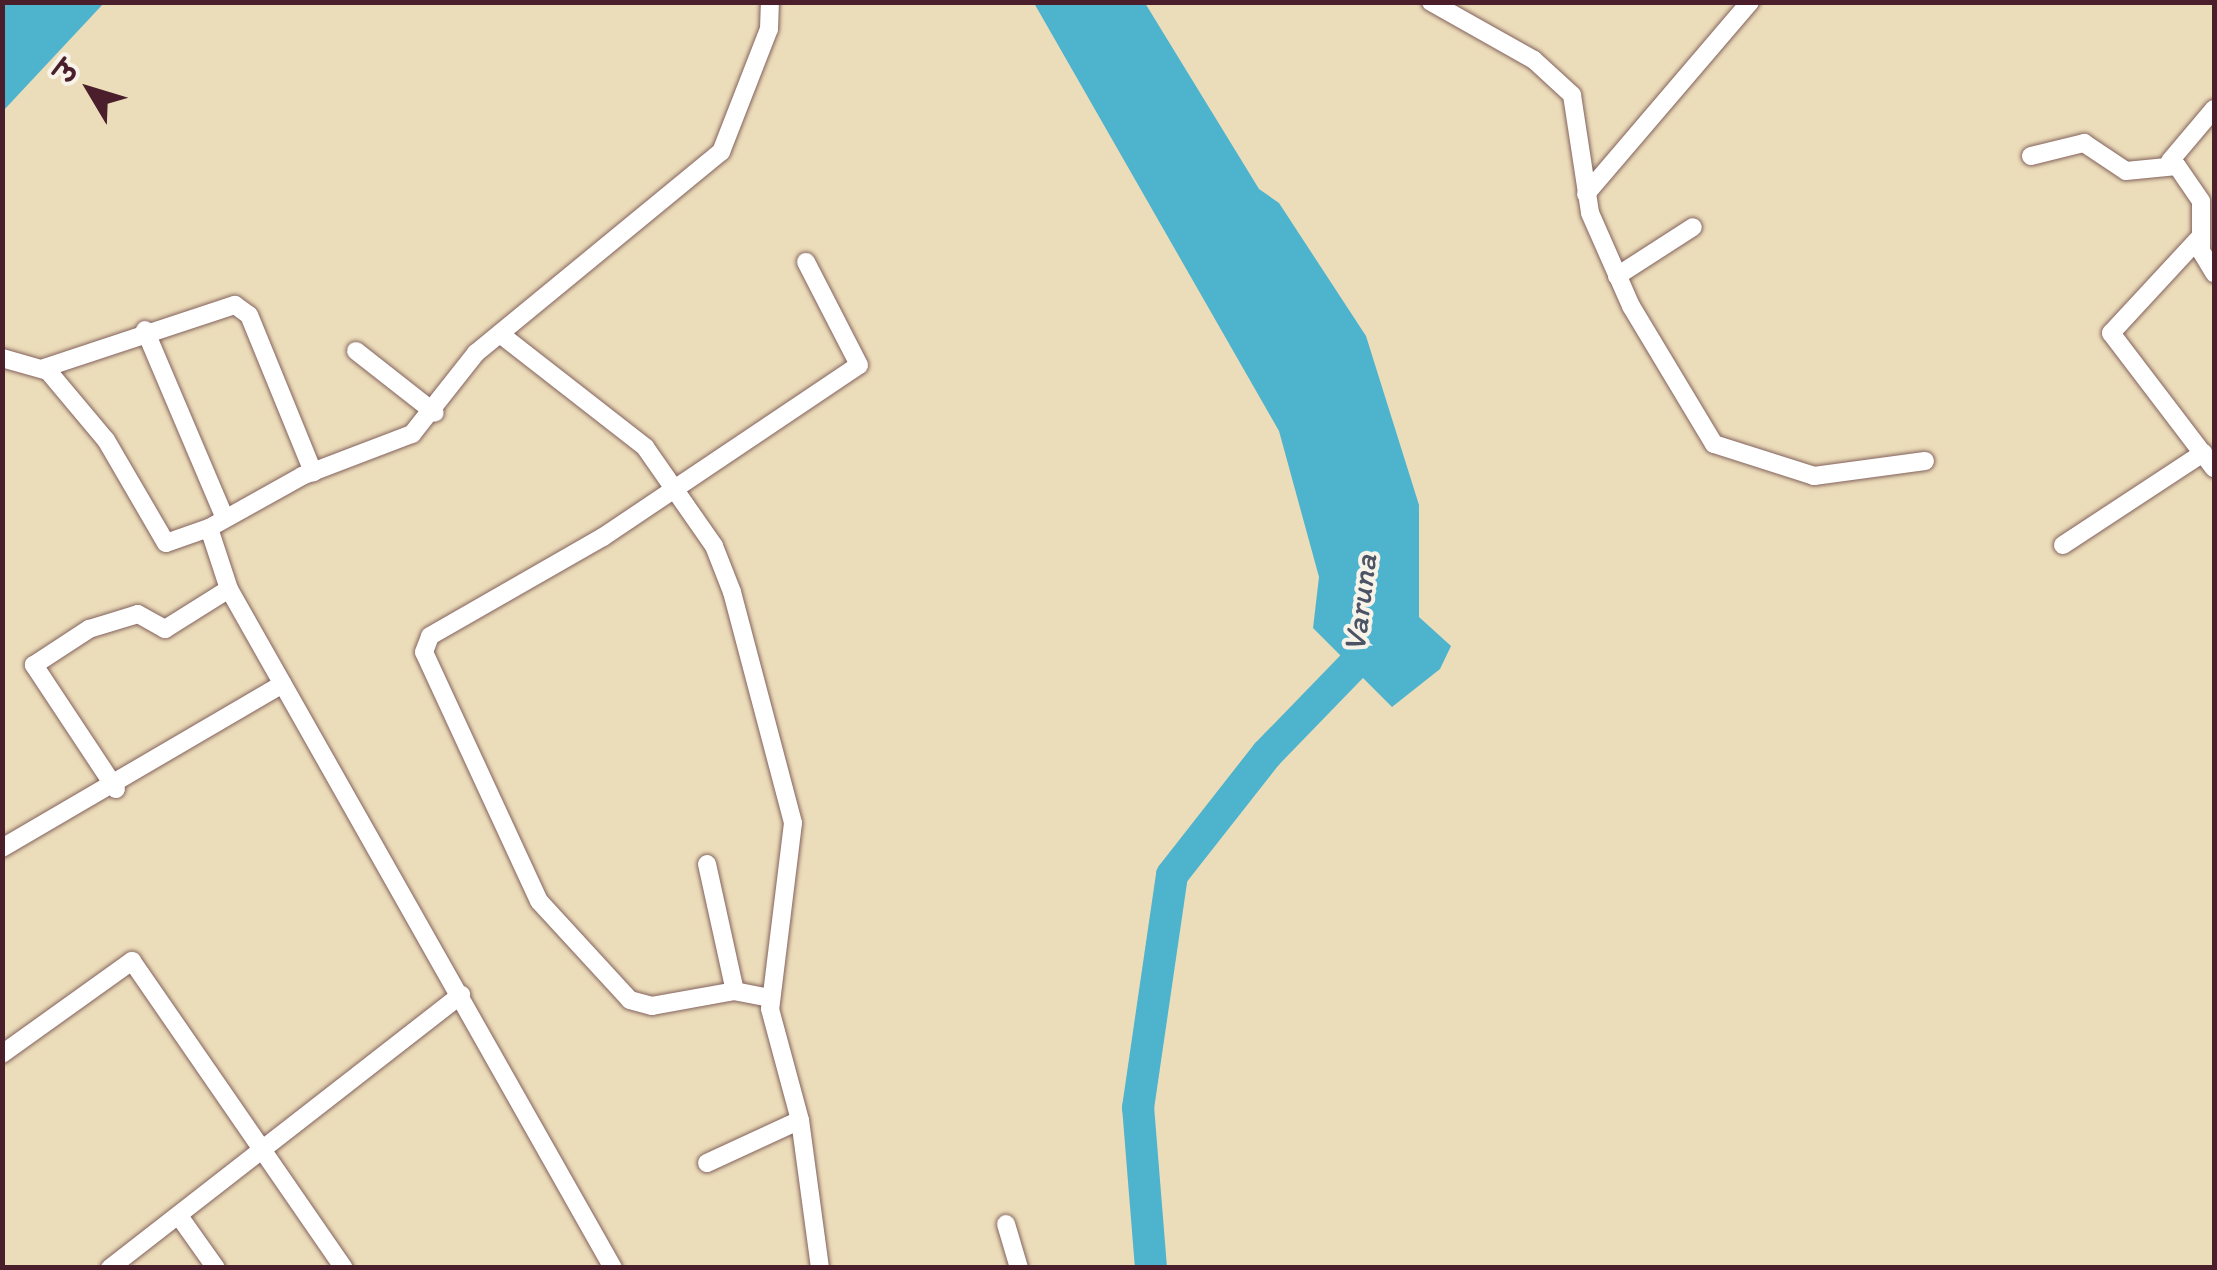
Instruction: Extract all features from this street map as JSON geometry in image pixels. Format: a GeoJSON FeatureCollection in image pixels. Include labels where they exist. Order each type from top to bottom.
{"type":"FeatureCollection","features":[{"type":"Feature","properties":{"kind":"street"},"geometry":{"type":"LineString","coordinates":[[44,368],[106,440],[166,543],[312,472],[399,442],[435,413],[500,334],[721,152],[766,39],[770,2]]}},
{"type":"Feature","properties":{"kind":"street"},"geometry":{"type":"LineString","coordinates":[[1431,2],[1534,60],[1572,94],[1586,195],[1618,276],[1714,444],[1814,476],[1925,461]]}},
{"type":"Feature","properties":{"kind":"street"},"geometry":{"type":"LineString","coordinates":[[1586,195],[1750,2]]}},
{"type":"Feature","properties":{"kind":"street"},"geometry":{"type":"LineString","coordinates":[[2031,156],[2084,143],[2126,171],[2170,161],[2214,109]]}},
{"type":"Feature","properties":{"kind":"street"},"geometry":{"type":"LineString","coordinates":[[2170,161],[2201,201],[2200,237],[2214,273]]}},
{"type":"Feature","properties":{"kind":"street"},"geometry":{"type":"LineString","coordinates":[[1618,276],[1693,227]]}},
{"type":"Feature","properties":{"kind":"street"},"geometry":{"type":"LineString","coordinates":[[2064,545],[2209,461],[2111,333],[2200,237]]}},
{"type":"Feature","properties":{"kind":"street"},"geometry":{"type":"LineString","coordinates":[[770,998],[735,991],[640,1005],[554,921],[424,652],[430,636],[676,489],[859,365],[806,262]]}},
{"type":"Feature","properties":{"kind":"street"},"geometry":{"type":"LineString","coordinates":[[2,358],[44,368],[145,330],[243,308],[312,472]]}},
{"type":"Feature","properties":{"kind":"street"},"geometry":{"type":"LineString","coordinates":[[145,330],[216,522],[229,589],[614,1268]]}},
{"type":"Feature","properties":{"kind":"street"},"geometry":{"type":"LineString","coordinates":[[500,334],[608,410],[676,489],[732,592],[793,822],[770,998],[800,1120],[820,1268]]}},
{"type":"Feature","properties":{"kind":"street"},"geometry":{"type":"LineString","coordinates":[[356,350],[435,413]]}},
{"type":"Feature","properties":{"kind":"street"},"geometry":{"type":"LineString","coordinates":[[116,789],[34,665],[89,628],[138,614],[164,629],[229,589]]}},
{"type":"Feature","properties":{"kind":"street"},"geometry":{"type":"LineString","coordinates":[[2,848],[116,789],[283,684]]}},
{"type":"Feature","properties":{"kind":"street"},"geometry":{"type":"LineString","coordinates":[[707,864],[735,991]]}},
{"type":"Feature","properties":{"kind":"street"},"geometry":{"type":"LineString","coordinates":[[2,1054],[132,962],[258,1156],[344,1268]]}},
{"type":"Feature","properties":{"kind":"street"},"geometry":{"type":"LineString","coordinates":[[110,1268],[462,995]]}},
{"type":"Feature","properties":{"kind":"street"},"geometry":{"type":"LineString","coordinates":[[708,1163],[800,1120]]}},
{"type":"Feature","properties":{"kind":"street"},"geometry":{"type":"LineString","coordinates":[[179,1216],[216,1268]]}},
{"type":"Feature","properties":{"kind":"street"},"geometry":{"type":"LineString","coordinates":[[1006,1224],[1019,1268]]}},
{"type":"Feature","properties":{"kind":"water"},"geometry":{"type":"Polygon","coordinates":[[[2,3],[104,3],[3,111],[2,3]]]}},
{"type":"Feature","properties":{"kind":"water"},"geometry":{"type":"Polygon","coordinates":[[[1034,3],[1145,3],[1259,189],[1279,203],[1366,336],[1419,505],[1419,617],[1451,646],[1440,669],[1392,707],[1313,628],[1319,577],[1279,431],[1034,3]]]}},
{"type":"Feature","properties":{"kind":"waterway","name":"Varuna"},"geometry":{"type":"LineString","coordinates":[[1151,1268],[1138,1108],[1172,875],[1267,754],[1356,662],[1360,627]]}}]}
